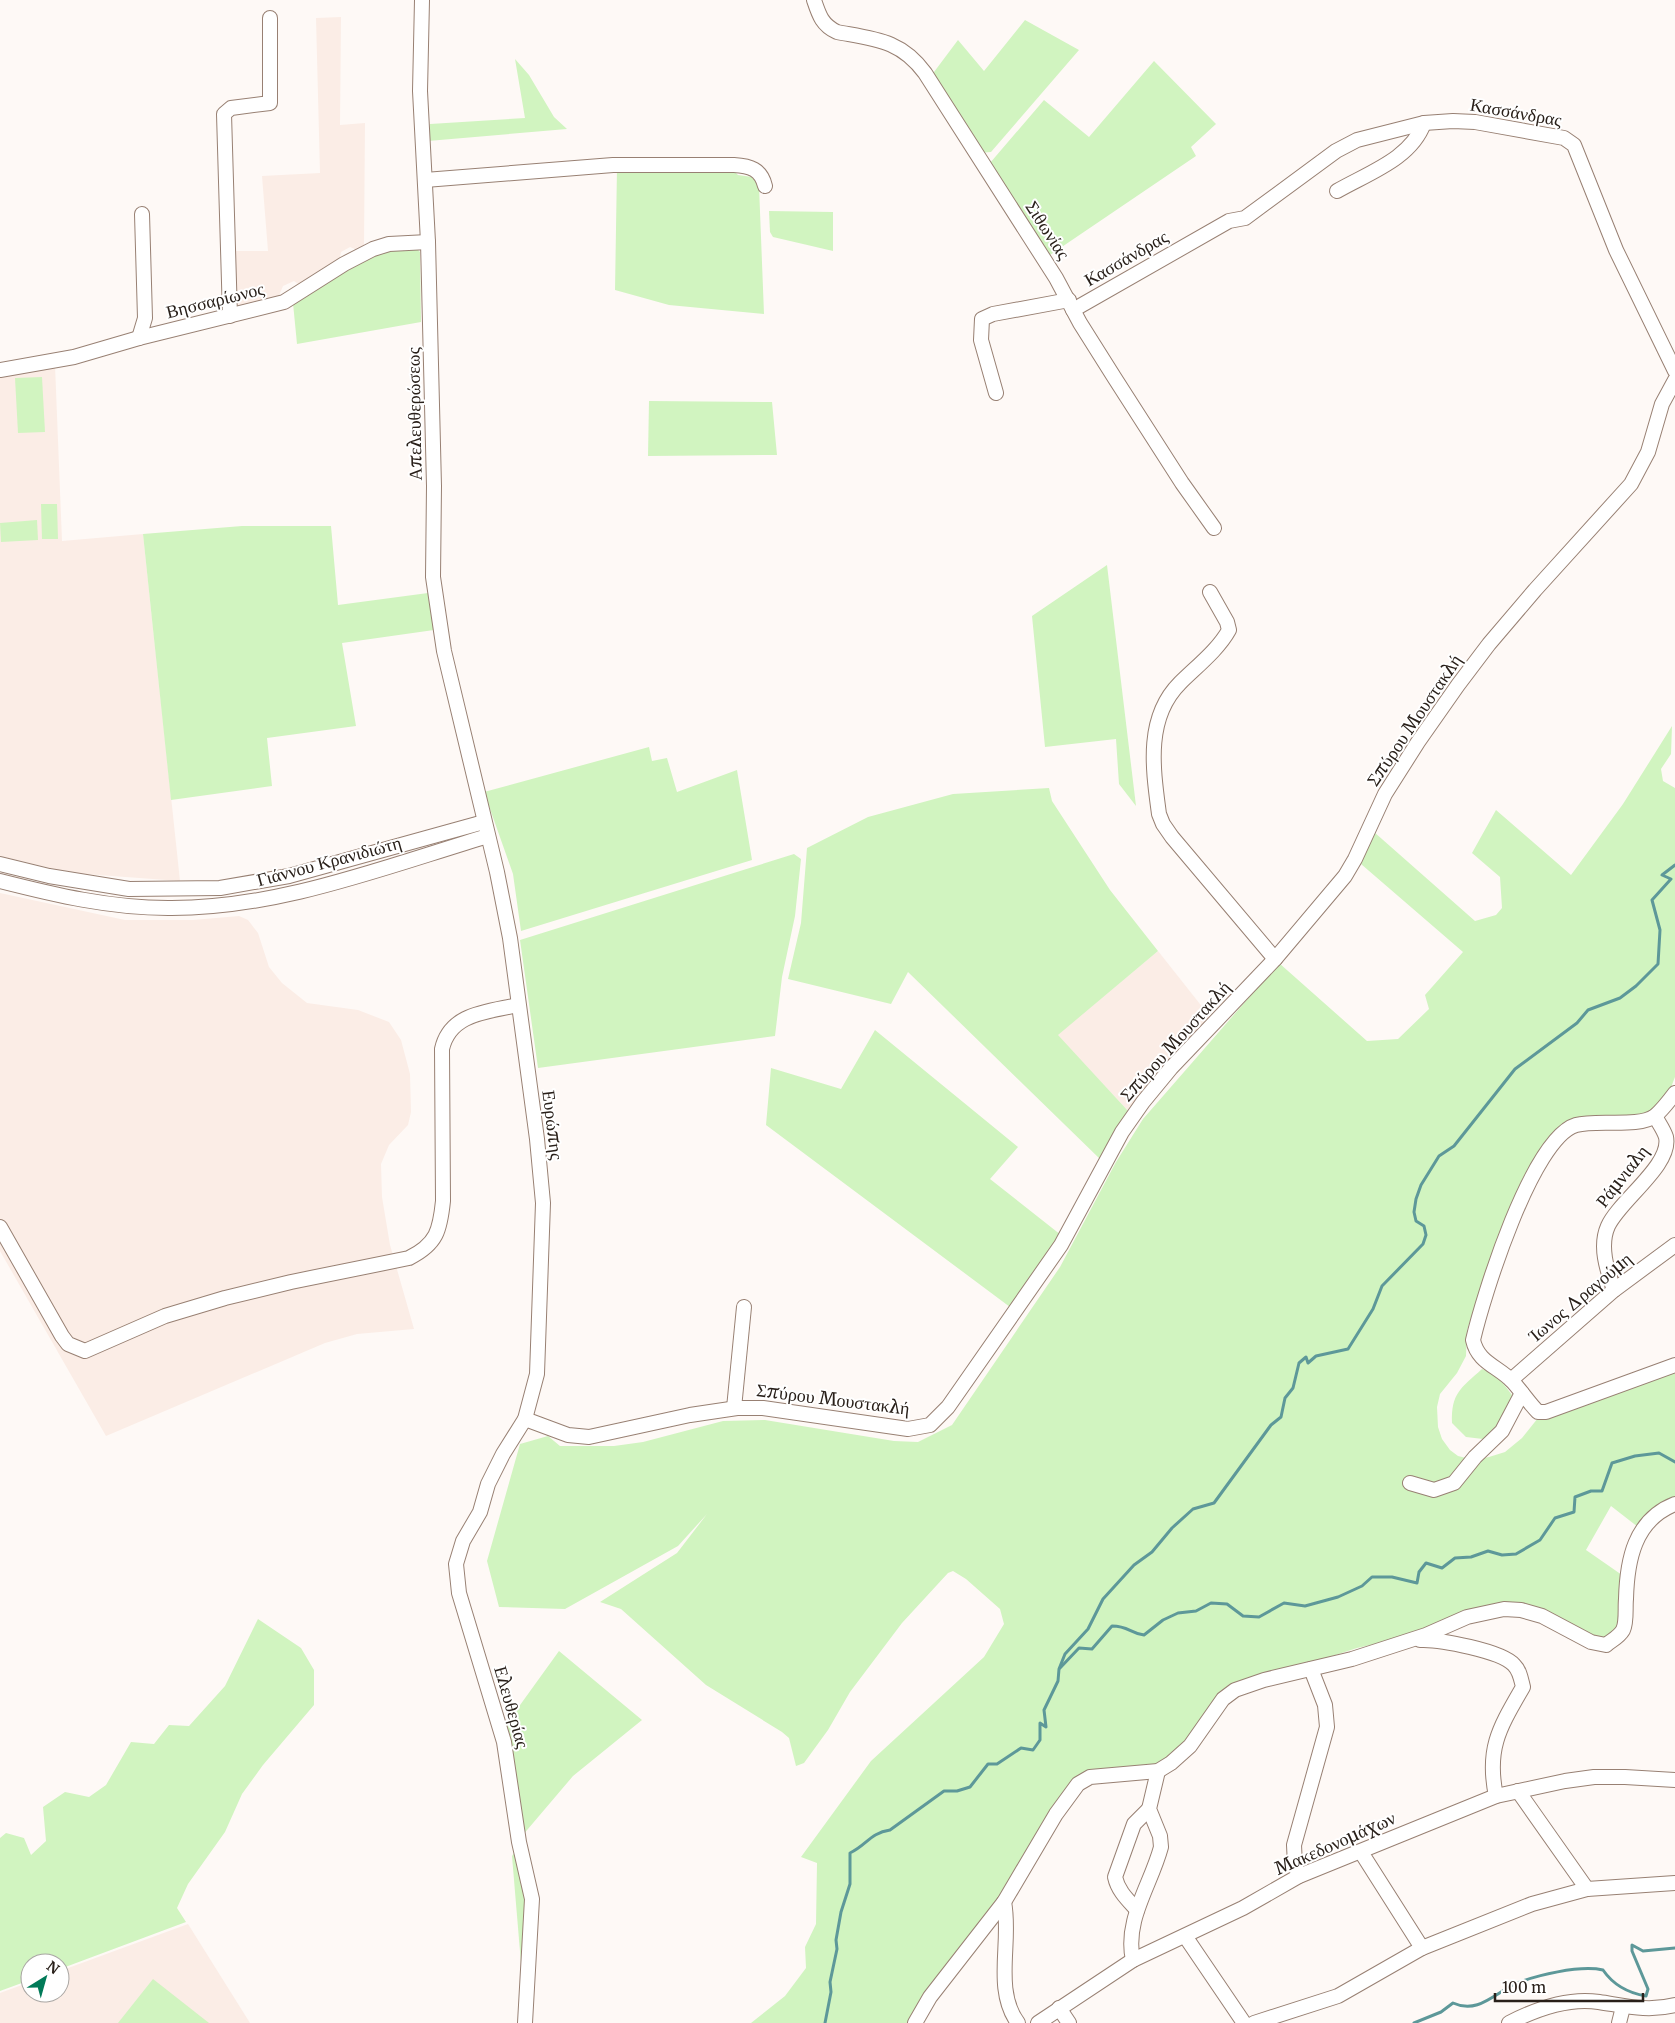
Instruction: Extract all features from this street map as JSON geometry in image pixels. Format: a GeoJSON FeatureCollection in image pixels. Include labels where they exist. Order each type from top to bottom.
{"type":"FeatureCollection","features":[{"type":"Feature","properties":{"kind":"street","name":"Απελευθερώσεως"},"geometry":{"type":"LineString","coordinates":[[422,0],[420,91],[428,242],[434,486],[433,577],[444,651],[488,836]]}},
{"type":"Feature","properties":{"kind":"street","name":"Σιθωνίας"},"geometry":{"type":"LineString","coordinates":[[814,0],[822,22],[829,28],[837,32],[892,44],[920,66],[1182,484],[1214,528]]}},
{"type":"Feature","properties":{"kind":"street"},"geometry":{"type":"LineString","coordinates":[[230,316],[224,109],[270,103],[270,18]]}},
{"type":"Feature","properties":{"kind":"street","name":"Κασσάνδρας"},"geometry":{"type":"LineString","coordinates":[[996,394],[981,340],[982,319],[993,314],[1071,305],[1229,221],[1244,218],[1336,151],[1357,140],[1424,123],[1475,122],[1564,138],[1574,145],[1616,250],[1675,371]]}},
{"type":"Feature","properties":{"kind":"street"},"geometry":{"type":"LineString","coordinates":[[1337,191],[1404,155],[1420,133],[1424,123]]}},
{"type":"Feature","properties":{"kind":"street"},"geometry":{"type":"LineString","coordinates":[[425,180],[613,165],[726,165],[752,168],[760,174],[765,186]]}},
{"type":"Feature","properties":{"kind":"street"},"geometry":{"type":"LineString","coordinates":[[139,338],[145,318],[142,214]]}},
{"type":"Feature","properties":{"kind":"street","name":"Βησσαρίωνος"},"geometry":{"type":"LineString","coordinates":[[0,370],[74,357],[139,338],[284,302],[344,264],[373,249],[389,244],[428,242]]}},
{"type":"Feature","properties":{"kind":"street","name":"Σπύρου Μουστακλή"},"geometry":{"type":"LineString","coordinates":[[525,1419],[568,1435],[589,1437],[690,1415],[734,1408],[763,1408],[908,1429],[930,1424],[948,1407],[1061,1245],[1122,1132],[1143,1102],[1171,1068],[1275,959],[1345,876],[1355,859],[1389,786],[1458,685],[1529,597],[1631,484],[1648,452],[1662,404],[1675,380]]}},
{"type":"Feature","properties":{"kind":"street"},"geometry":{"type":"LineString","coordinates":[[1210,592],[1229,630],[1175,689],[1160,713],[1154,736],[1159,814],[1162,824],[1172,838],[1275,959]]}},
{"type":"Feature","properties":{"kind":"street","name":"Γιάννου Κρανιδιώτη"},"geometry":{"type":"LineString","coordinates":[[0,864],[49,876],[129,889],[220,888],[289,876],[484,822]]}},
{"type":"Feature","properties":{"kind":"street","name":"Γιάννου Κρανιδιώτη"},"geometry":{"type":"LineString","coordinates":[[0,881],[56,895],[115,904],[168,908],[208,906],[255,901],[301,892],[488,836]]}},
{"type":"Feature","properties":{"kind":"street","name":"Ευρώπης"},"geometry":{"type":"LineString","coordinates":[[488,836],[510,938],[537,1139],[543,1203],[536,1374],[525,1419]]}},
{"type":"Feature","properties":{"kind":"street"},"geometry":{"type":"LineString","coordinates":[[0,1227],[62,1336],[68,1344],[85,1351],[165,1316],[225,1298],[291,1282],[408,1258],[421,1252],[436,1238],[440,1224],[443,1201],[442,1049],[445,1038],[463,1018],[518,1005]]}},
{"type":"Feature","properties":{"kind":"street"},"geometry":{"type":"LineString","coordinates":[[1675,1094],[1655,1116],[1617,1123],[1594,1122],[1574,1126],[1560,1136],[1539,1166],[1526,1190],[1499,1256],[1473,1340],[1475,1350],[1483,1360],[1511,1380],[1538,1412],[1546,1412],[1675,1365]]}},
{"type":"Feature","properties":{"kind":"street","name":"Ράμνιαλη"},"geometry":{"type":"LineString","coordinates":[[1614,1290],[1605,1267],[1604,1241],[1608,1226],[1664,1156],[1666,1137],[1655,1116]]}},
{"type":"Feature","properties":{"kind":"street","name":"Ίωνος Δραγούμη"},"geometry":{"type":"LineString","coordinates":[[1511,1380],[1614,1290],[1675,1245]]}},
{"type":"Feature","properties":{"kind":"street"},"geometry":{"type":"LineString","coordinates":[[734,1408],[744,1307]]}},
{"type":"Feature","properties":{"kind":"street"},"geometry":{"type":"LineString","coordinates":[[1410,1483],[1434,1490],[1454,1483],[1473,1459],[1502,1431],[1522,1393]]}},
{"type":"Feature","properties":{"kind":"street","name":"Ελευθερίας"},"geometry":{"type":"LineString","coordinates":[[525,1419],[503,1454],[488,1484],[480,1512],[463,1541],[456,1564],[458,1593],[504,1742],[519,1842],[532,1899],[525,2023]]}},
{"type":"Feature","properties":{"kind":"street"},"geometry":{"type":"LineString","coordinates":[[915,2023],[930,1997],[1004,1902],[1056,1814],[1078,1784],[1090,1777],[1158,1771],[1171,1763],[1190,1746],[1223,1699],[1229,1695],[1264,1680],[1352,1659],[1426,1635],[1467,1617],[1504,1609],[1521,1610],[1542,1616],[1591,1642],[1606,1645],[1619,1636],[1624,1628],[1626,1572],[1638,1534],[1665,1508],[1675,1504]]}},
{"type":"Feature","properties":{"kind":"street"},"geometry":{"type":"LineString","coordinates":[[1405,1641],[1430,1639],[1491,1653],[1514,1664],[1520,1674],[1523,1686],[1499,1732],[1492,1754],[1491,1771],[1496,1796]]}},
{"type":"Feature","properties":{"kind":"street"},"geometry":{"type":"LineString","coordinates":[[1299,1876],[1295,1865],[1294,1845],[1327,1727],[1326,1705],[1311,1669]]}},
{"type":"Feature","properties":{"kind":"street"},"geometry":{"type":"LineString","coordinates":[[1137,1910],[1122,1894],[1115,1877],[1134,1824],[1148,1809],[1158,1771]]}},
{"type":"Feature","properties":{"kind":"street","name":"Μακεδονομάχων"},"geometry":{"type":"LineString","coordinates":[[1038,2023],[1133,1960],[1185,1936],[1299,1876],[1496,1796],[1594,1777],[1675,1780]]}},
{"type":"Feature","properties":{"kind":"street"},"geometry":{"type":"LineString","coordinates":[[1518,1791],[1587,1889]]}},
{"type":"Feature","properties":{"kind":"street"},"geometry":{"type":"LineString","coordinates":[[1133,1960],[1130,1943],[1137,1910],[1161,1847],[1160,1836],[1148,1809]]}},
{"type":"Feature","properties":{"kind":"street"},"geometry":{"type":"LineString","coordinates":[[1361,1852],[1422,1948]]}},
{"type":"Feature","properties":{"kind":"street"},"geometry":{"type":"LineString","coordinates":[[1254,2023],[1338,1996],[1422,1948],[1532,1904],[1587,1889],[1675,1883]]}},
{"type":"Feature","properties":{"kind":"street"},"geometry":{"type":"LineString","coordinates":[[1004,1902],[1008,1920],[1006,1998],[1018,2023]]}},
{"type":"Feature","properties":{"kind":"street"},"geometry":{"type":"LineString","coordinates":[[1185,1936],[1244,2023]]}},
{"type":"Feature","properties":{"kind":"street"},"geometry":{"type":"LineString","coordinates":[[1509,2023],[1540,2008],[1574,2002],[1597,2001],[1642,2009],[1675,2005]]}},
{"type":"Feature","properties":{"kind":"street"},"geometry":{"type":"LineString","coordinates":[[1619,2023],[1623,2007]]}},
{"type":"Feature","properties":{"kind":"street"},"geometry":{"type":"LineString","coordinates":[[1059,2008],[1068,2023]]}},
{"type":"Feature","properties":{"kind":"shaded area"},"geometry":{"type":"Polygon","coordinates":[[[341,17],[340,125],[365,123],[364,245],[357,250],[350,247],[341,252],[339,262],[301,286],[294,281],[283,286],[278,298],[232,312],[232,251],[268,251],[262,176],[320,173],[316,18],[341,17]]]}},
{"type":"Feature","properties":{"kind":"shaded area"},"geometry":{"type":"Polygon","coordinates":[[[55,365],[62,541],[143,534],[180,881],[71,873],[0,856],[0,374],[55,365]]]}},
{"type":"Feature","properties":{"kind":"shaded area"},"geometry":{"type":"Polygon","coordinates":[[[0,893],[125,920],[193,920],[239,916],[248,920],[258,933],[269,967],[282,983],[307,1003],[358,1010],[389,1022],[401,1040],[410,1074],[411,1112],[408,1125],[389,1145],[381,1164],[382,1197],[390,1245],[414,1329],[357,1334],[325,1343],[106,1436],[0,1251],[0,893]]]}},
{"type":"Feature","properties":{"kind":"shaded area"},"geometry":{"type":"Polygon","coordinates":[[[1158,951],[1211,1018],[1129,1112],[1057,1035],[1158,951]]]}},
{"type":"Feature","properties":{"kind":"shaded area"},"geometry":{"type":"Polygon","coordinates":[[[188,1924],[250,2023],[0,2023],[0,1993],[20,1986],[20,2003],[70,2003],[70,1967],[188,1924]]]}},
{"type":"Feature","properties":{"kind":"green space"},"geometry":{"type":"Polygon","coordinates":[[[1025,20],[1079,50],[991,152],[979,153],[931,76],[958,40],[984,71],[1025,20]]]}},
{"type":"Feature","properties":{"kind":"green space"},"geometry":{"type":"Polygon","coordinates":[[[515,59],[529,75],[554,117],[567,129],[428,141],[430,124],[525,118],[515,59]]]}},
{"type":"Feature","properties":{"kind":"green space"},"geometry":{"type":"Polygon","coordinates":[[[1154,61],[1216,124],[1191,147],[1196,156],[1047,257],[990,163],[1044,100],[1089,137],[1154,61]]]}},
{"type":"Feature","properties":{"kind":"green space"},"geometry":{"type":"Polygon","coordinates":[[[617,168],[731,168],[738,175],[752,177],[759,186],[764,314],[669,305],[615,290],[617,168]]]}},
{"type":"Feature","properties":{"kind":"green space"},"geometry":{"type":"Polygon","coordinates":[[[769,211],[833,212],[833,251],[773,237],[770,232],[769,211]]]}},
{"type":"Feature","properties":{"kind":"green space"},"geometry":{"type":"Polygon","coordinates":[[[416,248],[420,252],[421,322],[297,344],[293,303],[375,253],[416,248]]]}},
{"type":"Feature","properties":{"kind":"green space"},"geometry":{"type":"Polygon","coordinates":[[[42,377],[45,432],[18,433],[15,378],[42,377]]]}},
{"type":"Feature","properties":{"kind":"green space"},"geometry":{"type":"Polygon","coordinates":[[[649,401],[772,402],[777,455],[648,456],[649,401]]]}},
{"type":"Feature","properties":{"kind":"green space"},"geometry":{"type":"Polygon","coordinates":[[[41,504],[57,504],[58,539],[42,539],[41,504]]]}},
{"type":"Feature","properties":{"kind":"green space"},"geometry":{"type":"Polygon","coordinates":[[[37,520],[38,540],[1,542],[0,523],[37,520]]]}},
{"type":"Feature","properties":{"kind":"green space"},"geometry":{"type":"Polygon","coordinates":[[[242,526],[331,526],[338,605],[428,593],[434,630],[342,643],[356,726],[267,738],[272,786],[171,800],[143,534],[242,526]]]}},
{"type":"Feature","properties":{"kind":"green space"},"geometry":{"type":"Polygon","coordinates":[[[1107,565],[1136,806],[1119,784],[1116,739],[1045,747],[1032,616],[1107,565]]]}},
{"type":"Feature","properties":{"kind":"green space"},"geometry":{"type":"Polygon","coordinates":[[[1672,726],[1671,754],[1661,769],[1663,781],[1675,788],[1675,1077],[1667,1096],[1656,1107],[1646,1113],[1634,1116],[1574,1120],[1557,1130],[1543,1146],[1536,1157],[1481,1287],[1467,1330],[1466,1356],[1457,1373],[1440,1394],[1437,1407],[1438,1427],[1442,1439],[1450,1450],[1458,1456],[1474,1460],[1505,1452],[1522,1438],[1542,1413],[1675,1368],[1675,1498],[1638,1527],[1611,1506],[1586,1550],[1622,1575],[1620,1624],[1614,1635],[1606,1639],[1595,1639],[1518,1605],[1406,1637],[1357,1648],[1311,1663],[1273,1670],[1243,1683],[1207,1725],[1165,1761],[1150,1767],[1110,1768],[1096,1771],[924,1995],[908,2023],[751,2023],[785,1996],[806,1968],[805,1947],[816,1924],[817,1863],[801,1857],[871,1761],[984,1657],[1004,1624],[1000,1609],[966,1579],[953,1571],[948,1573],[902,1623],[850,1692],[828,1730],[804,1763],[796,1766],[789,1738],[782,1732],[706,1685],[621,1609],[600,1602],[677,1553],[707,1514],[678,1546],[565,1609],[499,1607],[487,1561],[520,1444],[548,1436],[560,1446],[614,1446],[643,1442],[723,1421],[765,1420],[894,1441],[918,1442],[952,1425],[1060,1267],[1116,1162],[1143,1119],[1279,963],[1367,1041],[1398,1039],[1429,1009],[1425,995],[1463,952],[1361,864],[1374,832],[1475,921],[1496,915],[1502,908],[1500,877],[1472,853],[1496,810],[1571,875],[1623,804],[1672,726]]]}},
{"type":"Feature","properties":{"kind":"green space"},"geometry":{"type":"Polygon","coordinates":[[[649,747],[652,761],[667,758],[677,792],[737,770],[752,860],[521,931],[513,874],[484,792],[649,747]]]}},
{"type":"Feature","properties":{"kind":"green space"},"geometry":{"type":"Polygon","coordinates":[[[1049,788],[1052,801],[1110,890],[1158,951],[1058,1035],[1129,1112],[1101,1160],[908,972],[891,1004],[788,979],[801,923],[807,848],[868,817],[953,794],[1049,788]]]}},
{"type":"Feature","properties":{"kind":"green space"},"geometry":{"type":"Polygon","coordinates":[[[794,854],[801,859],[795,916],[782,977],[775,1036],[538,1068],[520,940],[794,854]]]}},
{"type":"Feature","properties":{"kind":"green space"},"geometry":{"type":"Polygon","coordinates":[[[875,1030],[1018,1147],[990,1179],[1061,1235],[1010,1307],[766,1125],[771,1068],[841,1089],[875,1030]]]}},
{"type":"Feature","properties":{"kind":"green space"},"geometry":{"type":"Polygon","coordinates":[[[1482,1369],[1496,1374],[1512,1395],[1502,1420],[1483,1439],[1466,1437],[1452,1423],[1453,1405],[1459,1392],[1482,1369]]]}},
{"type":"Feature","properties":{"kind":"green space"},"geometry":{"type":"Polygon","coordinates":[[[258,1619],[301,1648],[314,1670],[314,1705],[263,1765],[242,1794],[225,1832],[188,1884],[177,1908],[186,1922],[70,1965],[70,1953],[20,1953],[20,1984],[0,1991],[0,1838],[6,1833],[24,1838],[31,1855],[46,1841],[43,1807],[65,1792],[89,1797],[106,1785],[131,1742],[154,1744],[169,1725],[189,1726],[225,1686],[258,1619]]]}},
{"type":"Feature","properties":{"kind":"green space"},"geometry":{"type":"Polygon","coordinates":[[[559,1651],[642,1720],[573,1776],[522,1836],[505,1726],[559,1651]]]}},
{"type":"Feature","properties":{"kind":"green space"},"geometry":{"type":"Polygon","coordinates":[[[517,1849],[527,1913],[524,1999],[512,1856],[517,1849]]]}},
{"type":"Feature","properties":{"kind":"green space"},"geometry":{"type":"Polygon","coordinates":[[[153,1979],[209,2023],[118,2023],[153,1979]]]}},
{"type":"Feature","properties":{"kind":"waterway"},"geometry":{"type":"LineString","coordinates":[[825,2023],[831,1992],[830,1982],[837,1949],[836,1940],[841,1912],[850,1884],[850,1853],[873,1836],[890,1830],[944,1791],[957,1791],[970,1787],[988,1764],[997,1764],[1021,1748],[1033,1750],[1040,1740],[1040,1723],[1046,1727],[1044,1710],[1058,1681],[1059,1669],[1065,1654],[1088,1629],[1103,1599],[1134,1565],[1152,1552],[1172,1528],[1193,1509],[1214,1503],[1271,1425],[1281,1417],[1285,1398],[1293,1388],[1299,1363],[1306,1357],[1308,1363],[1316,1356],[1348,1349],[1373,1309],[1382,1286],[1423,1244],[1426,1235],[1424,1226],[1416,1221],[1414,1212],[1416,1199],[1421,1185],[1439,1156],[1454,1146],[1515,1069],[1577,1023],[1588,1010],[1620,998],[1636,986],[1658,964],[1660,930],[1652,900],[1671,879],[1662,875],[1675,865]]}},
{"type":"Feature","properties":{"kind":"waterway"},"geometry":{"type":"LineString","coordinates":[[1060,1668],[1079,1648],[1092,1649],[1112,1626],[1122,1627],[1144,1635],[1163,1620],[1178,1613],[1196,1611],[1211,1603],[1227,1604],[1243,1616],[1259,1617],[1284,1603],[1305,1606],[1338,1597],[1362,1586],[1372,1577],[1392,1577],[1417,1583],[1419,1572],[1426,1563],[1442,1568],[1455,1558],[1471,1557],[1488,1551],[1502,1555],[1516,1554],[1540,1540],[1555,1518],[1574,1512],[1575,1497],[1591,1491],[1602,1491],[1612,1463],[1635,1456],[1659,1453],[1675,1462]]}},
{"type":"Feature","properties":{"kind":"waterway"},"geometry":{"type":"LineString","coordinates":[[1414,2023],[1441,2012],[1453,2003],[1462,2006],[1477,2005],[1522,1981],[1570,1970],[1603,1970],[1622,1988],[1646,1996],[1648,1989],[1632,1951],[1632,1945],[1643,1951],[1675,1948]]}}]}
